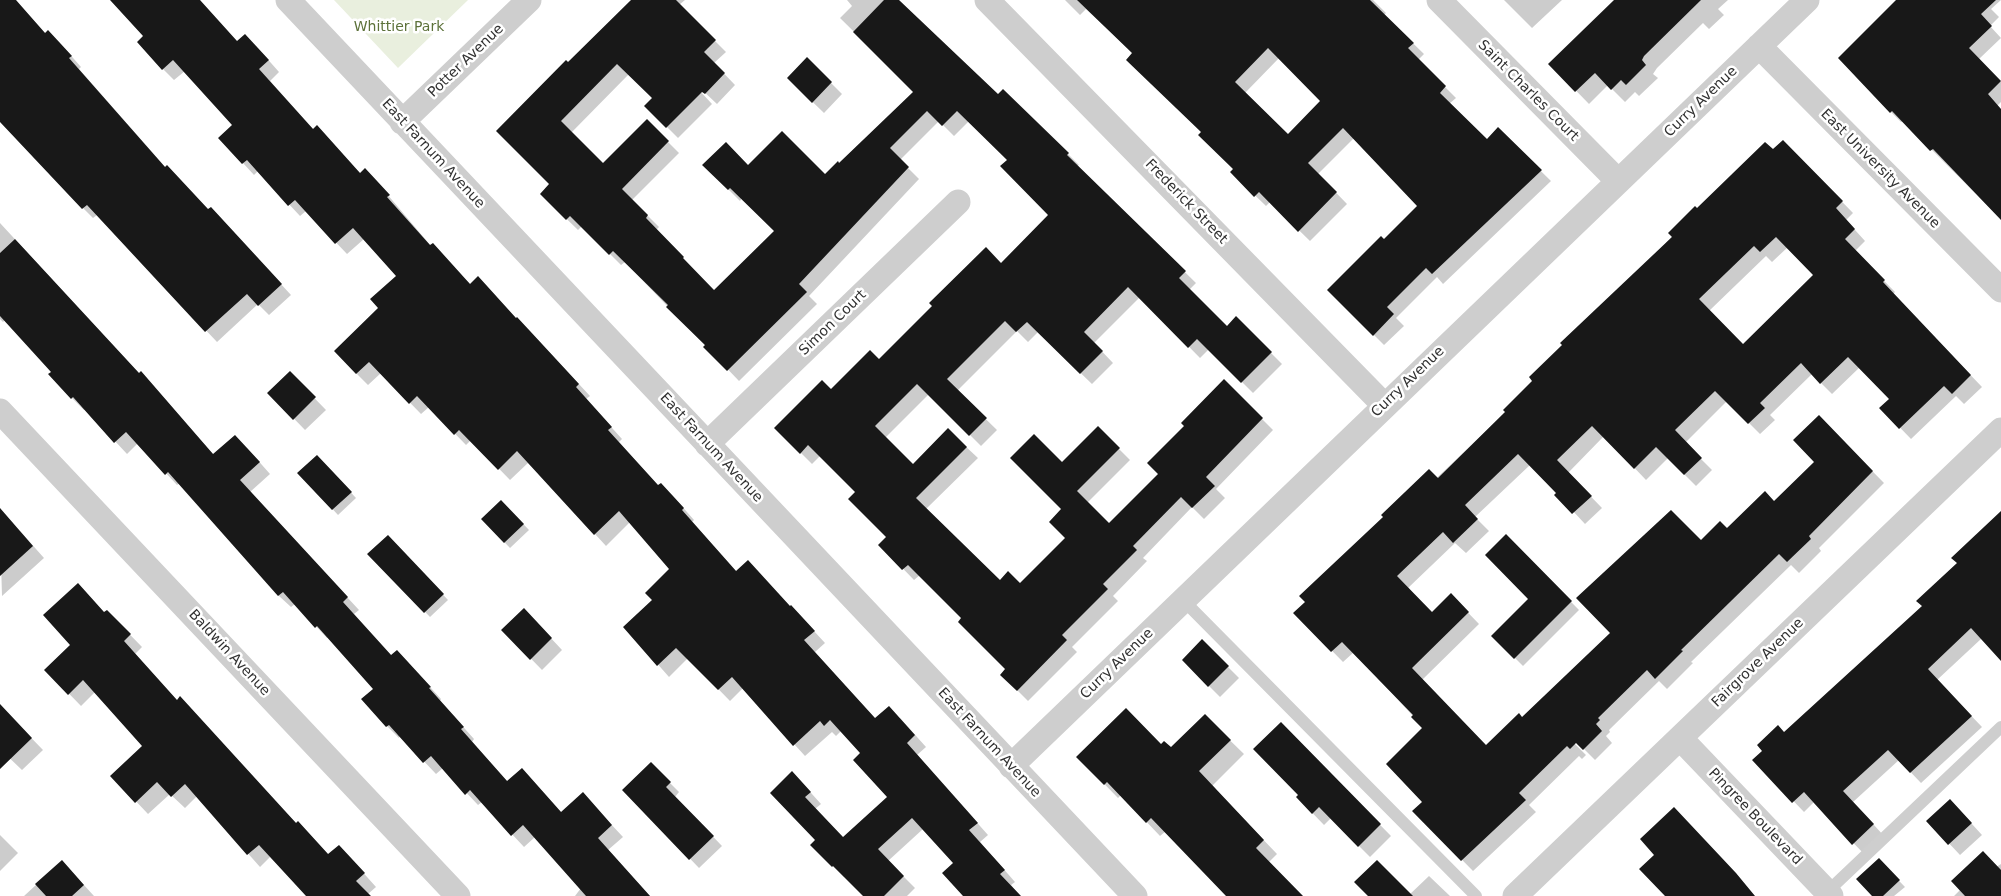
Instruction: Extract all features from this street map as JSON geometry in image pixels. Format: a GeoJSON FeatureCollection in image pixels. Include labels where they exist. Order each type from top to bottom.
{"type":"FeatureCollection","features":[{"type":"Feature","properties":{"kind":"street","name":"East Farnum Avenue"},"geometry":{"type":"LineString","coordinates":[[288,0],[1135,896]]}},
{"type":"Feature","properties":{"kind":"street","name":"Potter Avenue"},"geometry":{"type":"LineString","coordinates":[[402,122],[529,0]]}},
{"type":"Feature","properties":{"kind":"street","name":"Frederick Street"},"geometry":{"type":"LineString","coordinates":[[987,0],[1384,405]]}},
{"type":"Feature","properties":{"kind":"street","name":"Saint Charles Court"},"geometry":{"type":"LineString","coordinates":[[1439,0],[1618,181]]}},
{"type":"Feature","properties":{"kind":"street","name":"Curry Avenue"},"geometry":{"type":"LineString","coordinates":[[1011,766],[1807,0]]}},
{"type":"Feature","properties":{"kind":"street","name":"East University Avenue"},"geometry":{"type":"LineString","coordinates":[[1759,46],[2001,290]]}},
{"type":"Feature","properties":{"kind":"street","name":"Simon Court"},"geometry":{"type":"LineString","coordinates":[[707,444],[958,202]]}},
{"type":"Feature","properties":{"kind":"street","name":"Baldwin Avenue"},"geometry":{"type":"LineString","coordinates":[[0,411],[458,896]]}},
{"type":"Feature","properties":{"kind":"street","name":"Fairgrove Avenue"},"geometry":{"type":"LineString","coordinates":[[1515,896],[2001,430]]}},
{"type":"Feature","properties":{"kind":"street","name":"Pingree Boulevard"},"geometry":{"type":"LineString","coordinates":[[1680,738],[1829,894]]}},
{"type":"Feature","properties":{"kind":"lane"},"geometry":{"type":"LineString","coordinates":[[1183,600],[1476,896]]}},
{"type":"Feature","properties":{"kind":"lane"},"geometry":{"type":"LineString","coordinates":[[1829,894],[2001,727]]}},
{"type":"Feature","properties":{"kind":"green space","name":"Whittier Park"},"geometry":{"type":"Polygon","coordinates":[[[334,0],[468,0],[398,68],[334,0]]]}},
{"type":"Feature","properties":{"kind":"building"},"geometry":{"type":"Polygon","coordinates":[[[0,0],[16,0],[45,33],[48,30],[72,56],[69,58],[165,167],[167,165],[208,209],[211,207],[282,284],[258,306],[247,294],[205,332],[87,205],[82,209],[0,122],[0,0]]]}},
{"type":"Feature","properties":{"kind":"building"},"geometry":{"type":"Polygon","coordinates":[[[110,0],[200,0],[237,41],[245,34],[269,60],[259,69],[313,129],[317,125],[360,173],[365,168],[390,195],[387,197],[430,245],[433,243],[470,284],[478,276],[579,384],[576,387],[612,427],[608,430],[658,485],[661,483],[684,508],[682,510],[736,571],[748,560],[815,631],[804,640],[875,718],[889,706],[915,735],[907,743],[978,823],[969,830],[1005,870],[1000,874],[1021,896],[963,896],[942,873],[953,863],[912,818],[878,849],[904,876],[884,896],[863,896],[832,867],[810,845],[815,840],[770,793],[792,771],[811,792],[805,797],[843,837],[887,797],[853,760],[860,753],[830,720],[824,726],[820,721],[793,746],[732,677],[718,690],[676,648],[657,666],[623,627],[652,600],[645,593],[669,569],[619,511],[594,535],[517,451],[498,470],[459,430],[454,435],[417,396],[409,404],[369,362],[356,374],[334,351],[378,308],[370,299],[396,276],[353,228],[335,244],[295,200],[288,206],[247,160],[242,164],[218,138],[232,125],[173,60],[162,70],[137,42],[143,36],[110,0]]]}},
{"type":"Feature","properties":{"kind":"building"},"geometry":{"type":"Polygon","coordinates":[[[631,0],[676,0],[716,40],[704,52],[725,73],[705,94],[702,92],[666,128],[644,106],[652,98],[617,64],[561,121],[603,163],[647,119],[669,141],[622,189],[648,215],[646,218],[714,290],[774,231],[730,188],[728,190],[702,165],[726,142],[748,165],[782,131],[825,174],[838,161],[839,163],[913,92],[853,32],[884,0],[899,0],[998,94],[1003,89],[1069,153],[1067,155],[1186,271],[1179,278],[1227,326],[1236,316],[1272,352],[1241,383],[1197,339],[1188,348],[1128,287],[1084,332],[1103,351],[1080,374],[1027,322],[1016,332],[1005,321],[947,379],[987,418],[969,436],[917,384],[875,426],[913,464],[948,428],[967,447],[916,498],[1000,580],[1008,571],[1020,583],[1065,538],[1049,522],[1061,509],[1010,458],[1034,434],[1062,462],[1098,426],[1120,448],[1077,491],[1109,523],[1158,474],[1147,463],[1184,426],[1181,423],[1224,379],[1263,418],[1206,477],[1215,486],[1192,508],[1181,497],[1133,546],[1137,550],[1103,584],[1108,589],[1062,635],[1067,640],[1017,691],[1000,675],[1005,669],[958,622],[961,618],[908,565],[902,570],[878,545],[886,537],[848,499],[855,492],[808,445],[800,454],[774,428],[822,380],[831,389],[870,350],[879,359],[932,306],[929,303],[986,247],[1001,263],[1048,215],[1000,166],[1007,160],[957,111],[942,126],[927,111],[890,148],[909,167],[799,284],[807,292],[727,371],[703,347],[705,345],[666,307],[668,305],[613,251],[609,255],[570,216],[566,220],[540,194],[549,184],[496,131],[566,60],[568,62],[631,0]]]}},
{"type":"Feature","properties":{"kind":"building"},"geometry":{"type":"Polygon","coordinates":[[[1077,0],[1370,0],[1414,43],[1408,48],[1446,86],[1440,93],[1487,139],[1498,127],[1542,170],[1432,274],[1426,268],[1387,307],[1394,314],[1373,336],[1327,290],[1381,236],[1384,239],[1417,206],[1343,128],[1308,163],[1337,192],[1298,232],[1259,192],[1254,197],[1230,172],[1233,169],[1198,135],[1201,132],[1126,60],[1132,53],[1077,0]],[[1268,48],[1235,82],[1288,134],[1320,101],[1268,48]]]}},
{"type":"Feature","properties":{"kind":"building"},"geometry":{"type":"Polygon","coordinates":[[[1614,0],[1701,0],[1644,56],[1642,60],[1646,65],[1626,85],[1621,80],[1611,90],[1595,73],[1575,92],[1548,64],[1614,0]]]}},
{"type":"Feature","properties":{"kind":"building"},"geometry":{"type":"Polygon","coordinates":[[[1896,0],[1996,0],[1981,14],[1992,26],[1969,48],[2001,81],[1988,94],[2001,109],[2001,220],[1933,149],[1930,151],[1892,111],[1890,113],[1838,58],[1896,0]]]}},
{"type":"Feature","properties":{"kind":"building"},"geometry":{"type":"Polygon","coordinates":[[[807,57],[832,82],[812,103],[787,78],[807,57]]]}},
{"type":"Feature","properties":{"kind":"building"},"geometry":{"type":"Polygon","coordinates":[[[1783,140],[1843,201],[1836,208],[1855,229],[1845,239],[1971,375],[1952,394],[1944,386],[1899,429],[1879,408],[1889,399],[1848,357],[1820,384],[1801,363],[1760,403],[1765,408],[1748,424],[1715,391],[1675,430],[1702,458],[1684,475],[1656,447],[1634,469],[1592,426],[1557,460],[1592,496],[1572,514],[1554,495],[1556,493],[1518,454],[1465,505],[1478,519],[1453,543],[1443,532],[1397,576],[1432,612],[1451,593],[1469,612],[1412,668],[1486,745],[1519,713],[1522,717],[1610,633],[1576,598],[1671,510],[1701,540],[1720,521],[1727,528],[1765,491],[1774,501],[1814,462],[1793,440],[1819,415],[1873,471],[1809,536],[1811,539],[1787,562],[1779,554],[1681,650],[1683,651],[1655,679],[1647,670],[1598,718],[1600,720],[1596,724],[1602,731],[1583,750],[1576,743],[1570,749],[1567,746],[1519,793],[1526,800],[1461,861],[1412,811],[1422,802],[1386,764],[1422,728],[1411,717],[1413,715],[1342,642],[1331,652],[1293,613],[1305,602],[1299,596],[1383,517],[1381,515],[1429,469],[1438,478],[1505,412],[1503,410],[1532,381],[1529,377],[1562,345],[1560,343],[1672,237],[1668,233],[1695,206],[1697,208],[1765,142],[1773,149],[1783,140]],[[1776,237],[1760,252],[1754,246],[1699,299],[1743,344],[1813,275],[1776,237]]]}},
{"type":"Feature","properties":{"kind":"building"},"geometry":{"type":"Polygon","coordinates":[[[15,239],[139,373],[141,371],[213,454],[235,435],[260,462],[240,480],[348,597],[343,602],[391,655],[397,650],[431,687],[429,688],[464,727],[461,729],[507,781],[522,768],[561,812],[583,792],[612,825],[598,838],[650,896],[586,896],[523,825],[511,836],[470,790],[465,795],[431,756],[423,763],[389,725],[386,727],[361,699],[373,689],[317,626],[315,628],[283,592],[278,596],[168,472],[165,475],[126,432],[114,443],[73,397],[71,399],[48,374],[51,372],[0,316],[0,253],[15,239]]]}},
{"type":"Feature","properties":{"kind":"building"},"geometry":{"type":"Polygon","coordinates":[[[290,371],[316,397],[293,420],[267,393],[290,371]]]}},
{"type":"Feature","properties":{"kind":"building"},"geometry":{"type":"Polygon","coordinates":[[[317,455],[352,492],[332,510],[297,473],[317,455]]]}},
{"type":"Feature","properties":{"kind":"building"},"geometry":{"type":"Polygon","coordinates":[[[501,500],[524,524],[504,543],[481,519],[501,500]]]}},
{"type":"Feature","properties":{"kind":"building"},"geometry":{"type":"Polygon","coordinates":[[[0,508],[33,546],[0,576],[0,508]]]}},
{"type":"Feature","properties":{"kind":"building"},"geometry":{"type":"Polygon","coordinates":[[[2001,511],[2001,661],[1971,628],[1928,669],[1972,716],[1910,773],[1888,750],[1843,791],[1874,824],[1852,845],[1804,792],[1792,803],[1752,760],[1762,751],[1757,745],[1778,725],[1784,732],[1922,606],[1916,601],[1957,563],[1951,558],[2001,511]]]}},
{"type":"Feature","properties":{"kind":"building"},"geometry":{"type":"Polygon","coordinates":[[[1506,534],[1572,601],[1514,659],[1491,636],[1528,599],[1485,555],[1506,534]]]}},
{"type":"Feature","properties":{"kind":"building"},"geometry":{"type":"Polygon","coordinates":[[[388,535],[444,594],[424,613],[367,554],[388,535]]]}},
{"type":"Feature","properties":{"kind":"building"},"geometry":{"type":"Polygon","coordinates":[[[78,583],[104,612],[107,610],[131,634],[124,641],[177,700],[180,696],[296,823],[298,821],[328,854],[339,845],[365,873],[356,881],[371,896],[306,896],[259,845],[247,855],[185,784],[171,797],[157,782],[135,803],[110,776],[142,746],[83,680],[68,695],[44,670],[70,645],[43,615],[78,583]]]}},
{"type":"Feature","properties":{"kind":"building"},"geometry":{"type":"Polygon","coordinates":[[[524,608],[552,638],[530,660],[501,630],[524,608]]]}},
{"type":"Feature","properties":{"kind":"building"},"geometry":{"type":"Polygon","coordinates":[[[1202,639],[1229,666],[1208,687],[1182,660],[1202,639]]]}},
{"type":"Feature","properties":{"kind":"building"},"geometry":{"type":"Polygon","coordinates":[[[0,704],[32,738],[0,769],[0,704]]]}},
{"type":"Feature","properties":{"kind":"building"},"geometry":{"type":"Polygon","coordinates":[[[1126,708],[1161,744],[1164,741],[1171,747],[1205,714],[1231,740],[1199,771],[1264,840],[1256,848],[1303,896],[1226,896],[1151,818],[1146,823],[1107,782],[1104,785],[1076,757],[1126,708]]]}},
{"type":"Feature","properties":{"kind":"building"},"geometry":{"type":"Polygon","coordinates":[[[1281,722],[1381,824],[1358,847],[1319,807],[1312,814],[1296,797],[1298,795],[1253,749],[1281,722]]]}},
{"type":"Feature","properties":{"kind":"building"},"geometry":{"type":"Polygon","coordinates":[[[651,762],[671,782],[666,787],[714,836],[689,860],[622,790],[651,762]]]}},
{"type":"Feature","properties":{"kind":"building"},"geometry":{"type":"Polygon","coordinates":[[[1950,799],[1972,823],[1948,845],[1926,821],[1950,799]]]}},
{"type":"Feature","properties":{"kind":"building"},"geometry":{"type":"Polygon","coordinates":[[[1674,807],[1755,896],[1665,896],[1639,869],[1654,855],[1640,839],[1674,807]]]}},
{"type":"Feature","properties":{"kind":"building"},"geometry":{"type":"Polygon","coordinates":[[[1983,851],[2001,870],[2001,896],[1965,896],[1951,881],[1983,851]]]}},
{"type":"Feature","properties":{"kind":"building"},"geometry":{"type":"Polygon","coordinates":[[[1879,858],[1900,880],[1883,896],[1872,896],[1856,879],[1879,858]]]}},
{"type":"Feature","properties":{"kind":"building"},"geometry":{"type":"Polygon","coordinates":[[[62,860],[84,885],[72,896],[46,896],[35,884],[62,860]]]}},
{"type":"Feature","properties":{"kind":"building"},"geometry":{"type":"Polygon","coordinates":[[[1377,860],[1413,896],[1368,896],[1354,882],[1377,860]]]}}]}
